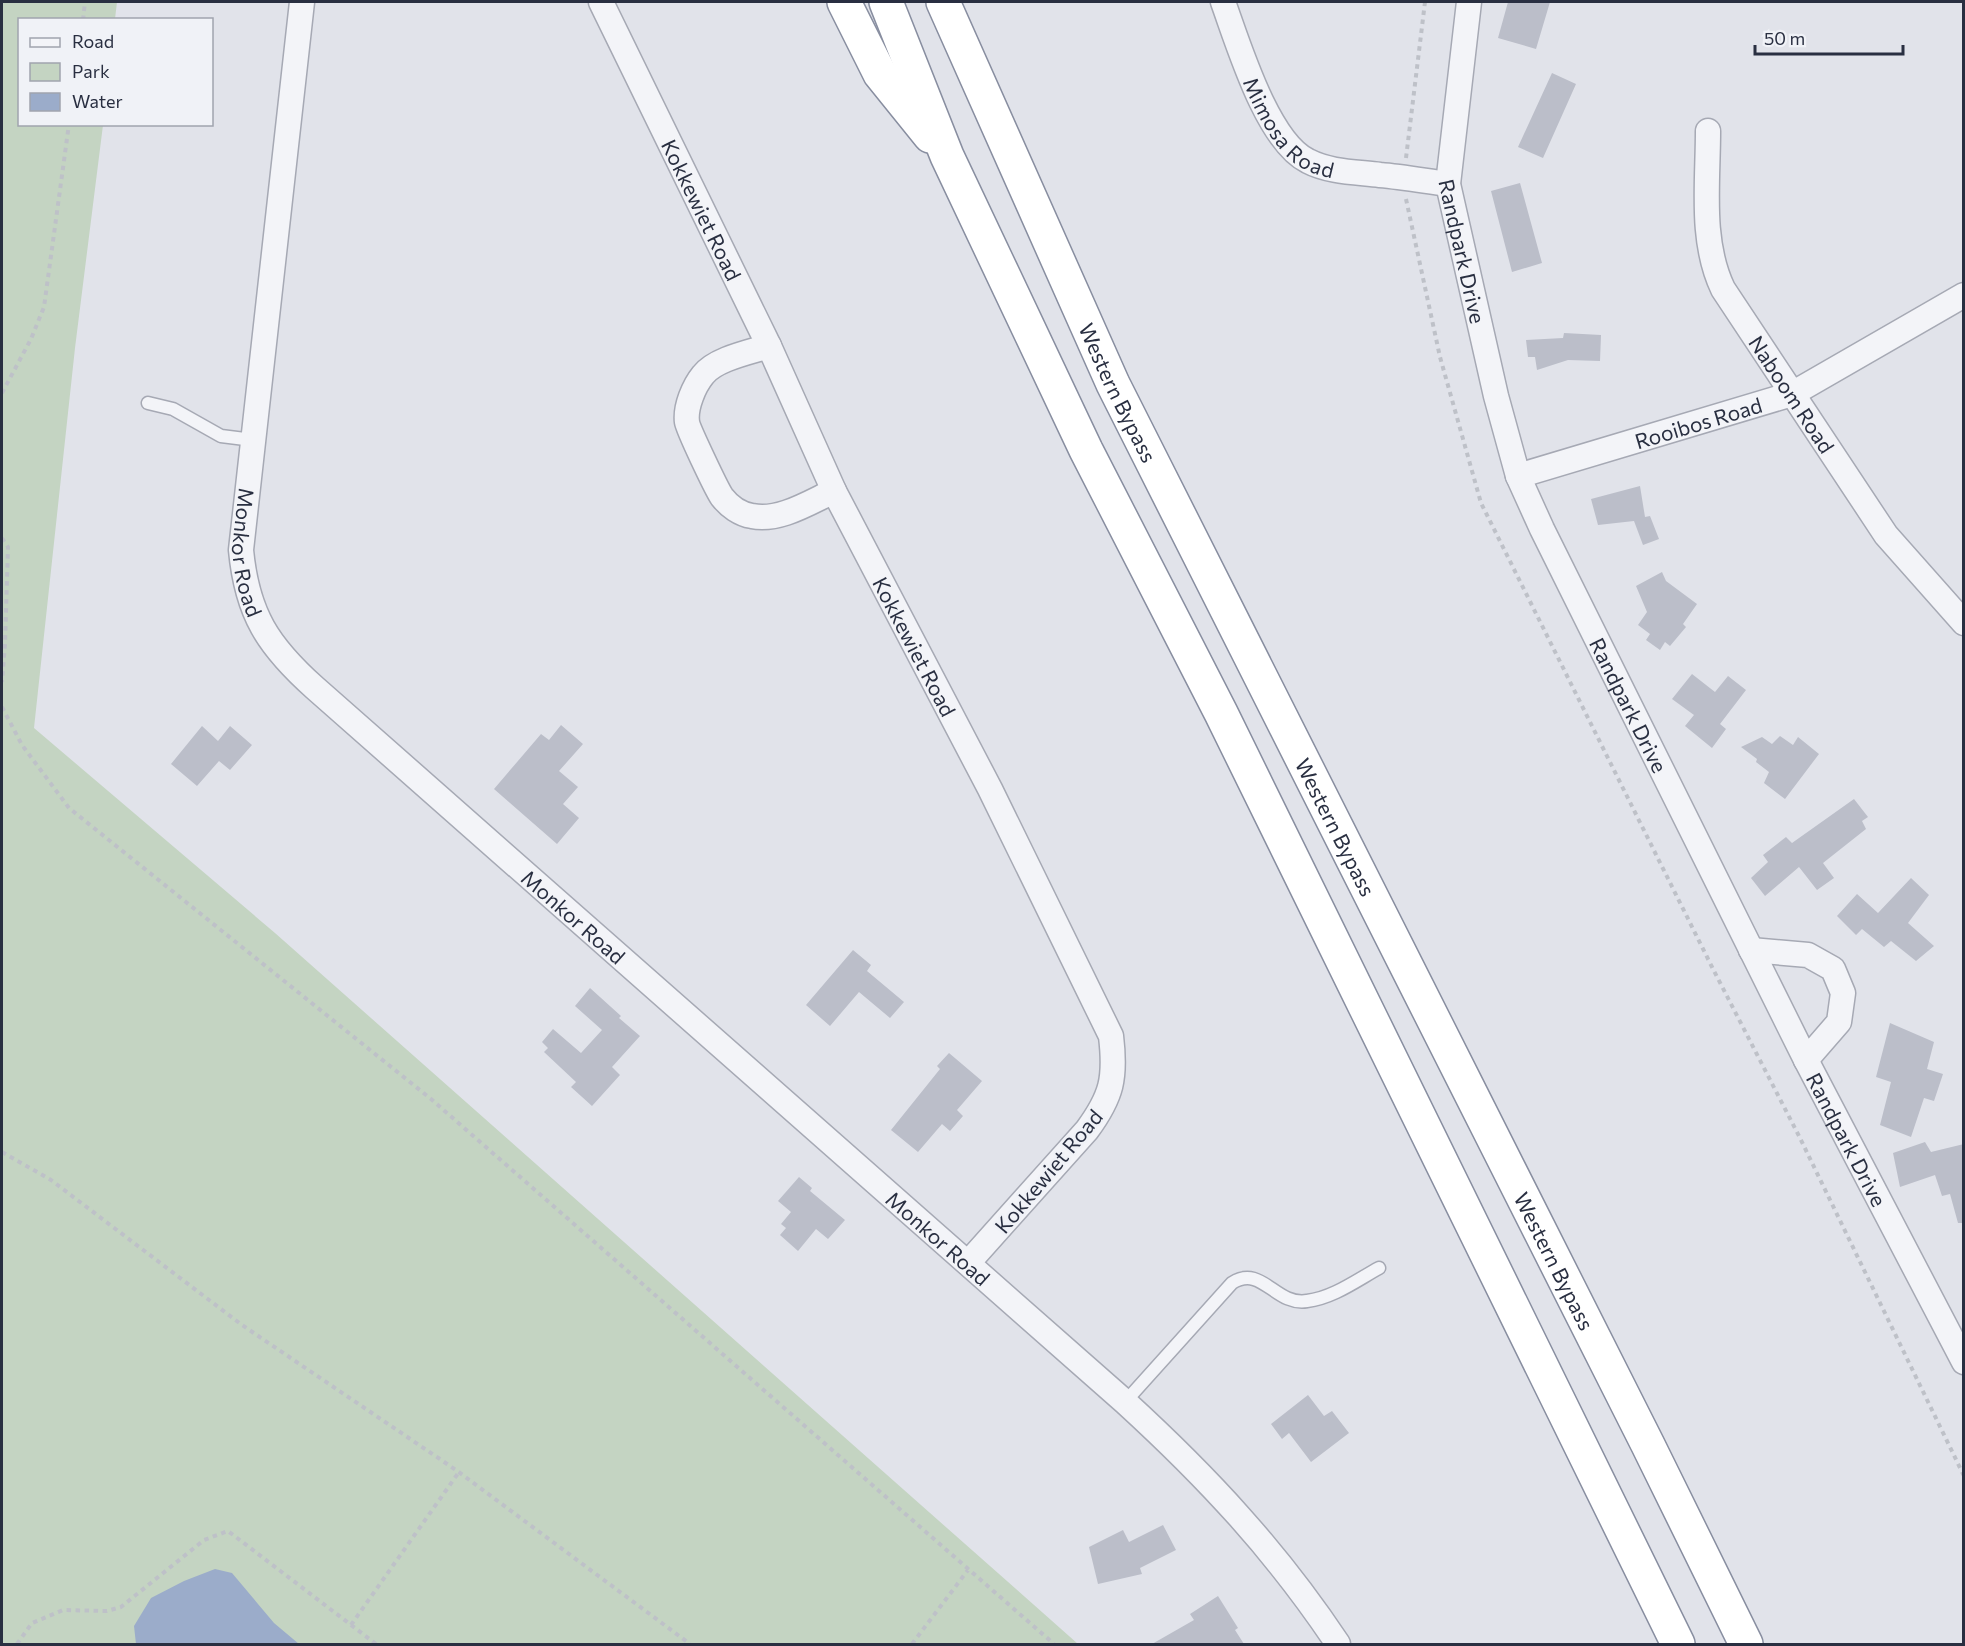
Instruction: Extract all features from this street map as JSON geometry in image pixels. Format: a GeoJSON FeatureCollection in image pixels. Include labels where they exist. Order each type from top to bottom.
{"type":"FeatureCollection","features":[{"type":"Feature","properties":{"kind":"highway"},"geometry":{"type":"LineString","coordinates":[[844,2],[880,74],[947,156]]}},
{"type":"Feature","properties":{"kind":"highway"},"geometry":{"type":"LineString","coordinates":[[886,2],[947,156],[1086,450],[1221,713],[1678,1644]]}},
{"type":"Feature","properties":{"kind":"highway","name":"Western Bypass"},"geometry":{"type":"LineString","coordinates":[[943,2],[1113,384],[1746,1644]]}},
{"type":"Feature","properties":{"kind":"street","name":"Monkor Road"},"geometry":{"type":"LineString","coordinates":[[302,2],[241,550],[245,580],[261,627],[289,665],[1186,1458],[1253,1530],[1302,1592],[1338,1644]]}},
{"type":"Feature","properties":{"kind":"street","name":"Kokkewiet Road"},"geometry":{"type":"LineString","coordinates":[[601,2],[769,346],[834,491],[990,789],[1111,1036],[1113,1076],[1102,1109],[968,1263]]}},
{"type":"Feature","properties":{"kind":"street","name":"Mimosa Road"},"geometry":{"type":"LineString","coordinates":[[1223,2],[1266,112],[1293,151],[1307,161],[1336,170],[1448,184]]}},
{"type":"Feature","properties":{"kind":"street","name":"Randpark Drive"},"geometry":{"type":"LineString","coordinates":[[1469,2],[1448,184],[1496,396],[1518,476],[1542,529],[1806,1060],[1964,1362]]}},
{"type":"Feature","properties":{"kind":"street","name":"Naboom Road"},"geometry":{"type":"LineString","coordinates":[[1708,131],[1707,230],[1715,272],[1723,289],[1886,535],[1964,623]]}},
{"type":"Feature","properties":{"kind":"street","name":"Rooibos Road"},"geometry":{"type":"LineString","coordinates":[[1518,476],[1792,394],[1964,296]]}},
{"type":"Feature","properties":{"kind":"street"},"geometry":{"type":"LineString","coordinates":[[769,346],[718,363],[704,373],[695,387],[689,405],[687,422],[722,496],[736,510],[753,516],[771,516],[834,491]]}},
{"type":"Feature","properties":{"kind":"street"},"geometry":{"type":"LineString","coordinates":[[1751,950],[1808,955],[1833,969],[1843,993],[1839,1022],[1806,1060]]}},
{"type":"Feature","properties":{"kind":"lane"},"geometry":{"type":"LineString","coordinates":[[148,403],[173,409],[221,436],[253,440]]}},
{"type":"Feature","properties":{"kind":"lane"},"geometry":{"type":"LineString","coordinates":[[1125,1402],[1232,1283],[1239,1279],[1252,1277],[1287,1300],[1308,1301],[1339,1290],[1379,1268]]}},
{"type":"Feature","properties":{"kind":"path"},"geometry":{"type":"LineString","coordinates":[[83,18],[85,2]]}},
{"type":"Feature","properties":{"kind":"path"},"geometry":{"type":"LineString","coordinates":[[2,393],[31,339],[44,307],[69,126]]}},
{"type":"Feature","properties":{"kind":"path"},"geometry":{"type":"LineString","coordinates":[[2,538],[8,547],[2,681]]}},
{"type":"Feature","properties":{"kind":"path"},"geometry":{"type":"LineString","coordinates":[[2,707],[22,745],[69,808],[431,1099],[1054,1644]]}},
{"type":"Feature","properties":{"kind":"path"},"geometry":{"type":"LineString","coordinates":[[2,1152],[51,1180],[243,1325],[459,1472],[690,1644]]}},
{"type":"Feature","properties":{"kind":"path"},"geometry":{"type":"LineString","coordinates":[[351,1625],[459,1472]]}},
{"type":"Feature","properties":{"kind":"path"},"geometry":{"type":"LineString","coordinates":[[17,1644],[32,1623],[63,1610],[107,1611],[121,1607],[204,1540],[228,1531],[376,1644]]}},
{"type":"Feature","properties":{"kind":"path"},"geometry":{"type":"LineString","coordinates":[[912,1644],[968,1570]]}},
{"type":"Feature","properties":{"kind":"green space"},"geometry":{"type":"Polygon","coordinates":[[[2,2],[117,2],[115,18],[18,18],[18,126],[103,126],[75,348],[34,728],[275,933],[1078,1644],[2,1644],[2,2]]]}},
{"type":"Feature","properties":{"kind":"water"},"geometry":{"type":"Polygon","coordinates":[[[215,1569],[232,1573],[274,1623],[299,1644],[136,1644],[134,1626],[151,1598],[184,1581],[215,1569]]]}},
{"type":"Feature","properties":{"kind":"building"},"geometry":{"type":"Polygon","coordinates":[[[1508,2],[1550,2],[1536,49],[1498,38],[1508,2]]]}},
{"type":"Feature","properties":{"kind":"building"},"geometry":{"type":"Polygon","coordinates":[[[1552,73],[1576,84],[1543,158],[1518,147],[1552,73]]]}},
{"type":"Feature","properties":{"kind":"building"},"geometry":{"type":"Polygon","coordinates":[[[1520,183],[1542,263],[1512,272],[1491,191],[1520,183]]]}},
{"type":"Feature","properties":{"kind":"building"},"geometry":{"type":"Polygon","coordinates":[[[1564,333],[1601,335],[1600,361],[1568,360],[1537,370],[1535,357],[1528,357],[1526,340],[1563,338],[1564,333]]]}},
{"type":"Feature","properties":{"kind":"building"},"geometry":{"type":"Polygon","coordinates":[[[1640,486],[1645,517],[1650,516],[1659,539],[1643,545],[1634,521],[1598,525],[1591,499],[1640,486]]]}},
{"type":"Feature","properties":{"kind":"building"},"geometry":{"type":"Polygon","coordinates":[[[1662,572],[1666,581],[1697,604],[1683,624],[1686,627],[1670,646],[1665,642],[1660,650],[1646,640],[1650,634],[1638,625],[1647,612],[1636,586],[1662,572]]]}},
{"type":"Feature","properties":{"kind":"building"},"geometry":{"type":"Polygon","coordinates":[[[1692,674],[1715,692],[1728,676],[1746,690],[1720,724],[1726,729],[1712,748],[1685,726],[1694,715],[1672,699],[1692,674]]]}},
{"type":"Feature","properties":{"kind":"building"},"geometry":{"type":"Polygon","coordinates":[[[561,725],[583,744],[559,771],[578,787],[563,804],[579,818],[557,844],[494,789],[541,734],[549,740],[561,725]]]}},
{"type":"Feature","properties":{"kind":"building"},"geometry":{"type":"Polygon","coordinates":[[[202,726],[218,741],[230,726],[252,745],[230,770],[219,761],[197,786],[171,764],[202,726]]]}},
{"type":"Feature","properties":{"kind":"building"},"geometry":{"type":"Polygon","coordinates":[[[1780,736],[1793,745],[1798,737],[1819,754],[1785,799],[1764,783],[1769,772],[1741,747],[1762,737],[1772,744],[1780,736]]]}},
{"type":"Feature","properties":{"kind":"building"},"geometry":{"type":"Polygon","coordinates":[[[1854,799],[1868,817],[1862,821],[1866,829],[1823,863],[1834,878],[1817,890],[1799,867],[1765,896],[1751,878],[1768,862],[1763,855],[1786,837],[1792,843],[1854,799]]]}},
{"type":"Feature","properties":{"kind":"building"},"geometry":{"type":"Polygon","coordinates":[[[1911,878],[1929,895],[1908,923],[1934,946],[1916,961],[1891,941],[1884,947],[1862,929],[1856,935],[1837,916],[1857,894],[1878,913],[1911,878]]]}},
{"type":"Feature","properties":{"kind":"building"},"geometry":{"type":"Polygon","coordinates":[[[853,950],[871,965],[867,971],[904,1002],[890,1018],[859,992],[830,1026],[806,1005],[853,950]]]}},
{"type":"Feature","properties":{"kind":"building"},"geometry":{"type":"Polygon","coordinates":[[[590,988],[640,1036],[612,1067],[620,1075],[592,1106],[571,1087],[576,1082],[544,1052],[548,1048],[542,1042],[553,1029],[581,1053],[602,1030],[575,1006],[590,988]]]}},
{"type":"Feature","properties":{"kind":"building"},"geometry":{"type":"Polygon","coordinates":[[[1890,1023],[1934,1042],[1927,1069],[1943,1074],[1934,1101],[1924,1098],[1911,1137],[1880,1125],[1891,1082],[1876,1077],[1890,1023]]]}},
{"type":"Feature","properties":{"kind":"building"},"geometry":{"type":"Polygon","coordinates":[[[949,1053],[982,1081],[957,1110],[963,1116],[950,1131],[942,1124],[918,1152],[891,1130],[940,1069],[937,1066],[949,1053]]]}},
{"type":"Feature","properties":{"kind":"building"},"geometry":{"type":"Polygon","coordinates":[[[1925,1142],[1931,1152],[1964,1144],[1964,1223],[1958,1223],[1950,1194],[1942,1196],[1935,1175],[1900,1187],[1893,1153],[1925,1142]]]}},
{"type":"Feature","properties":{"kind":"building"},"geometry":{"type":"Polygon","coordinates":[[[799,1177],[812,1188],[810,1191],[845,1220],[828,1239],[816,1229],[798,1251],[780,1235],[786,1228],[781,1224],[791,1212],[778,1201],[799,1177]]]}},
{"type":"Feature","properties":{"kind":"building"},"geometry":{"type":"Polygon","coordinates":[[[1308,1395],[1324,1416],[1332,1411],[1349,1433],[1311,1462],[1289,1433],[1282,1439],[1271,1424],[1308,1395]]]}},
{"type":"Feature","properties":{"kind":"building"},"geometry":{"type":"Polygon","coordinates":[[[1163,1525],[1176,1550],[1140,1568],[1142,1574],[1098,1584],[1089,1547],[1123,1530],[1129,1542],[1163,1525]]]}},
{"type":"Feature","properties":{"kind":"building"},"geometry":{"type":"Polygon","coordinates":[[[1218,1596],[1238,1628],[1235,1630],[1244,1644],[1152,1644],[1194,1620],[1190,1614],[1218,1596]]]}}]}
